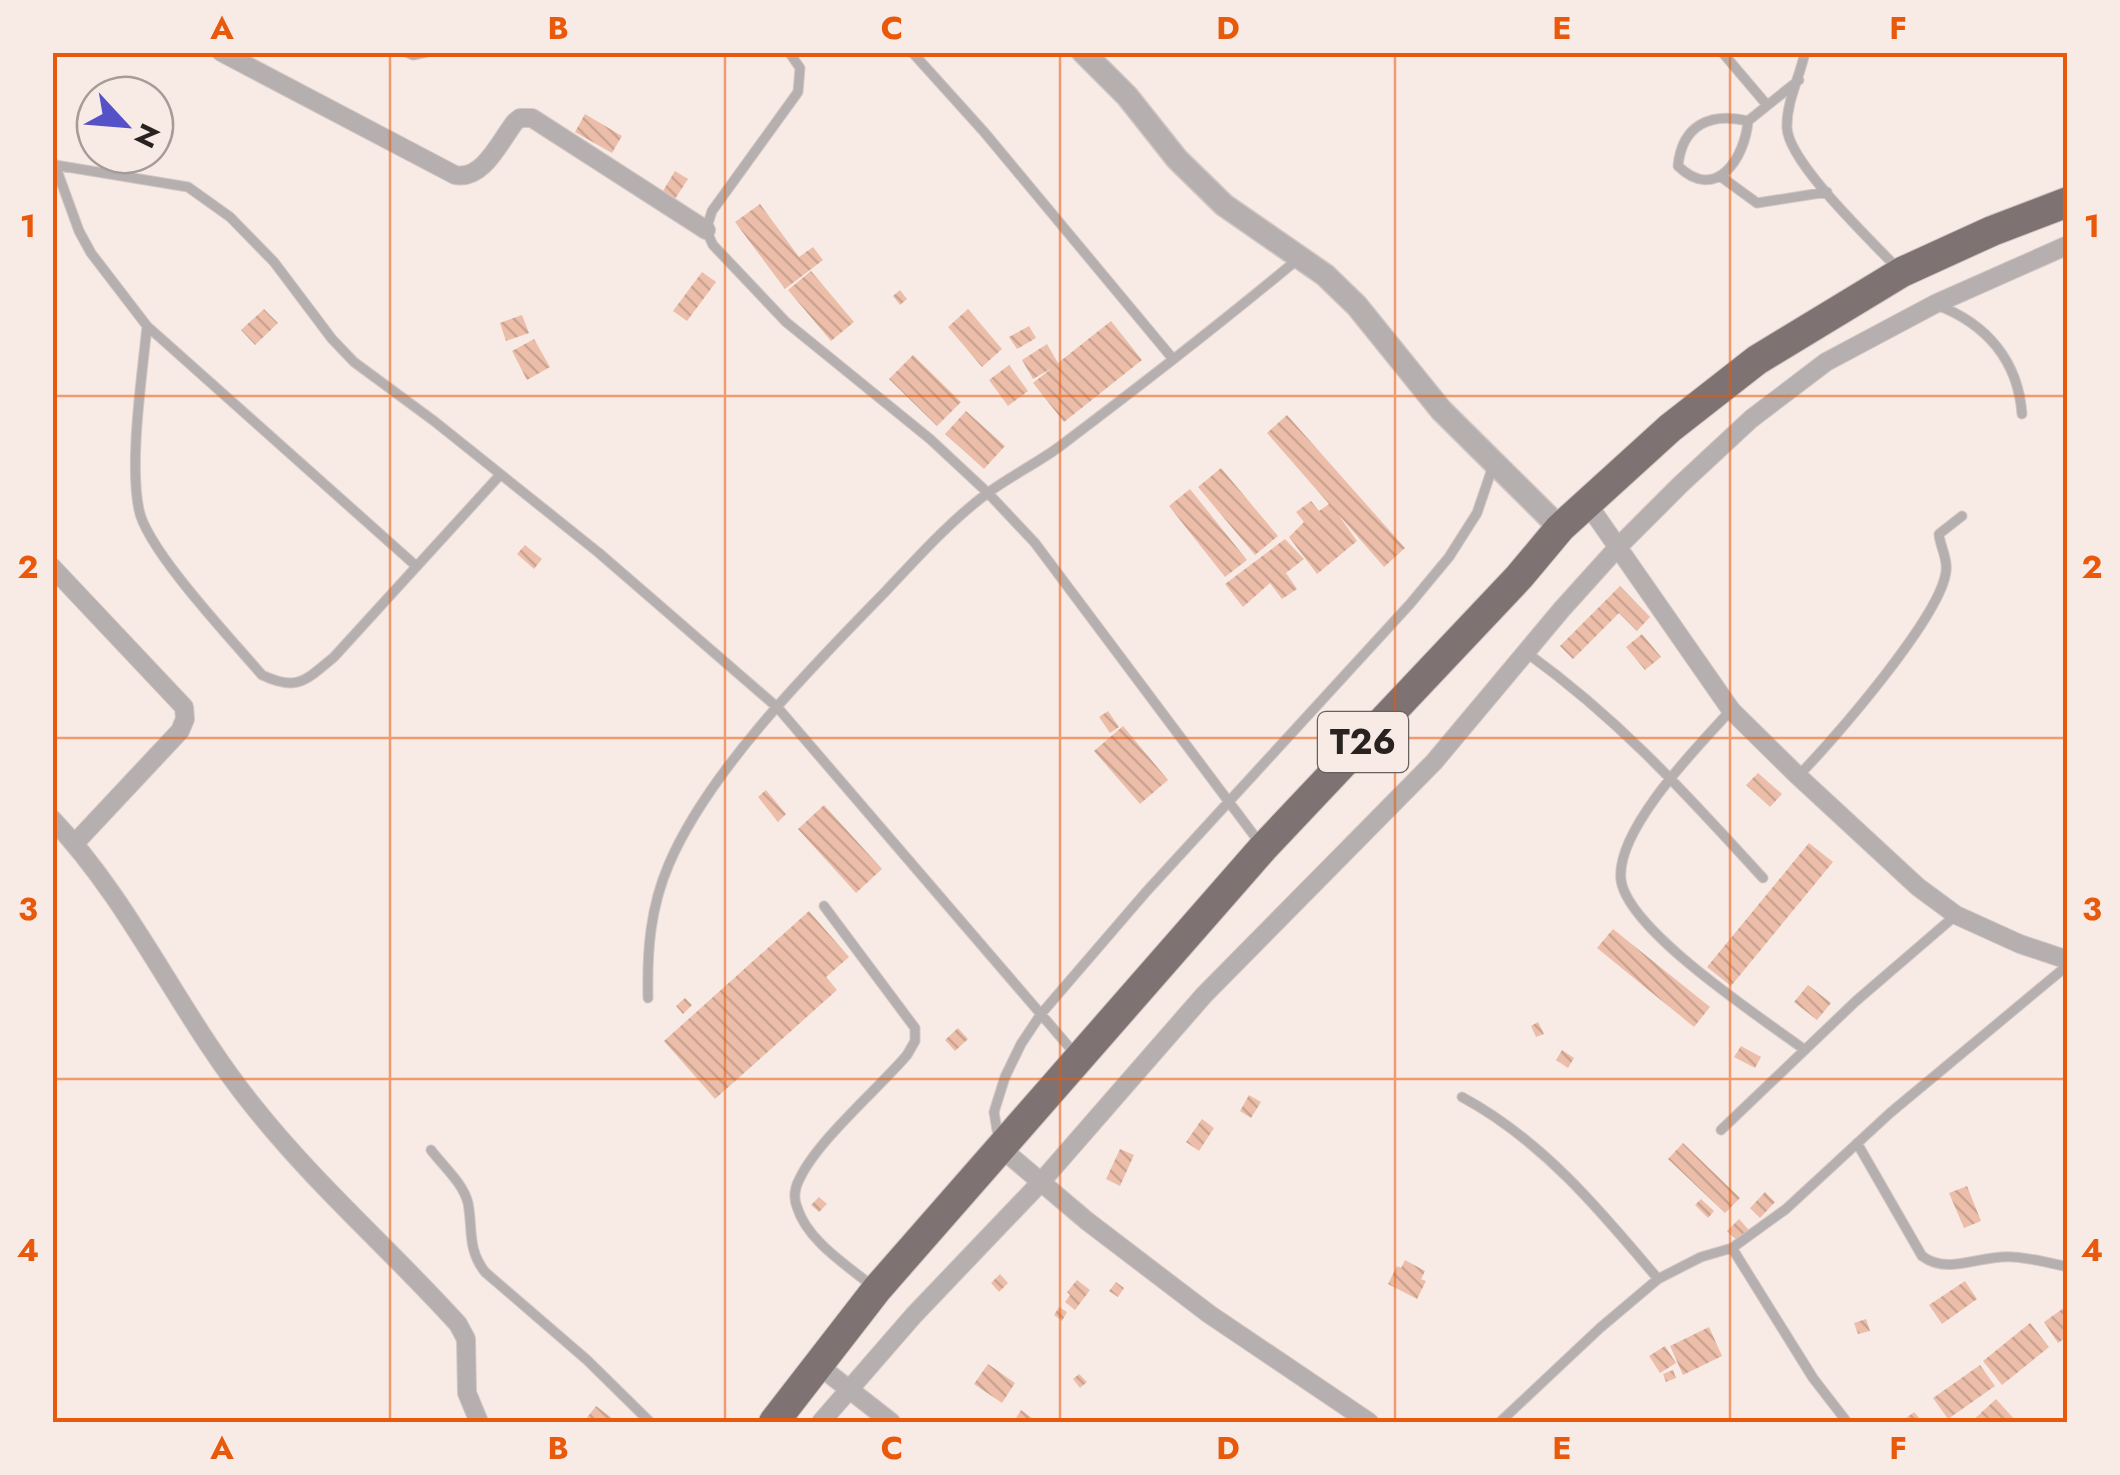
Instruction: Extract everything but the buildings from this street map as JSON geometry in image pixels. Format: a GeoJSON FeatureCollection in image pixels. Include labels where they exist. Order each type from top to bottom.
{"type":"FeatureCollection","features":[{"type":"Feature","properties":{"kind":"highway","name":"T26"},"geometry":{"type":"LineString","coordinates":[[774,1422],[877,1290],[1263,848],[1520,577],[1560,528],[1670,428],[1757,360],[1902,272],[2068,202]]}},
{"type":"Feature","properties":{"kind":"street"},"geometry":{"type":"LineString","coordinates":[[221,52],[464,177],[477,172],[515,122],[532,118],[706,230]]}},
{"type":"Feature","properties":{"kind":"street"},"geometry":{"type":"LineString","coordinates":[[1083,52],[1224,205],[1325,275],[1357,306],[1442,410],[1560,528]]}},
{"type":"Feature","properties":{"kind":"street"},"geometry":{"type":"LineString","coordinates":[[820,1422],[1041,1182],[1204,994],[1434,762],[1524,652],[1618,547],[1751,418],[1826,362],[1935,304],[2068,245]]}},
{"type":"Feature","properties":{"kind":"street"},"geometry":{"type":"LineString","coordinates":[[1588,503],[1732,710],[1798,776],[1918,887],[1956,915],[2068,962]]}},
{"type":"Feature","properties":{"kind":"street"},"geometry":{"type":"LineString","coordinates":[[52,568],[184,707],[186,714],[180,731],[61,833],[252,1105],[350,1216],[458,1324],[466,1339],[467,1393],[479,1422]]}},
{"type":"Feature","properties":{"kind":"street"},"geometry":{"type":"LineString","coordinates":[[1002,1150],[1209,1314],[1369,1422]]}},
{"type":"Feature","properties":{"kind":"street"},"geometry":{"type":"LineString","coordinates":[[818,1365],[891,1422]]}},
{"type":"Feature","properties":{"kind":"lane"},"geometry":{"type":"LineString","coordinates":[[406,52],[427,52]]}},
{"type":"Feature","properties":{"kind":"lane"},"geometry":{"type":"LineString","coordinates":[[790,52],[800,68],[798,92],[712,211],[706,230],[714,245],[786,322],[930,438],[1035,543],[1263,848]]}},
{"type":"Feature","properties":{"kind":"lane"},"geometry":{"type":"LineString","coordinates":[[912,52],[985,133],[1173,359]]}},
{"type":"Feature","properties":{"kind":"lane"},"geometry":{"type":"LineString","coordinates":[[1722,52],[1767,105]]}},
{"type":"Feature","properties":{"kind":"lane"},"geometry":{"type":"LineString","coordinates":[[1806,52],[1789,107],[1791,147],[1902,272]]}},
{"type":"Feature","properties":{"kind":"lane"},"geometry":{"type":"LineString","coordinates":[[1748,121],[1728,116],[1707,120],[1691,132],[1680,152],[1678,166],[1687,175],[1704,180],[1720,176],[1736,164],[1744,150],[1748,121],[1799,80]]}},
{"type":"Feature","properties":{"kind":"lane"},"geometry":{"type":"LineString","coordinates":[[415,566],[147,326],[79,231],[54,163],[165,181],[208,198],[274,262],[354,362],[599,553],[778,708],[1080,1060]]}},
{"type":"Feature","properties":{"kind":"lane"},"geometry":{"type":"LineString","coordinates":[[1720,176],[1757,204],[1827,192]]}},
{"type":"Feature","properties":{"kind":"lane"},"geometry":{"type":"LineString","coordinates":[[648,998],[647,949],[654,907],[668,867],[688,825],[778,708],[908,568],[988,493],[1056,449],[1299,258]]}},
{"type":"Feature","properties":{"kind":"lane"},"geometry":{"type":"LineString","coordinates":[[1935,304],[1976,324],[1997,344],[2020,394],[2022,414]]}},
{"type":"Feature","properties":{"kind":"lane"},"geometry":{"type":"LineString","coordinates":[[147,326],[136,480],[139,513],[186,584],[262,674],[291,685],[307,680],[334,657],[500,474]]}},
{"type":"Feature","properties":{"kind":"lane"},"geometry":{"type":"LineString","coordinates":[[1002,1150],[995,1132],[994,1112],[1013,1060],[1041,1014],[1146,892],[1410,604],[1449,556],[1476,514],[1494,462]]}},
{"type":"Feature","properties":{"kind":"lane"},"geometry":{"type":"LineString","coordinates":[[1798,776],[1864,703],[1922,620],[1946,573],[1940,534],[1962,516]]}},
{"type":"Feature","properties":{"kind":"lane"},"geometry":{"type":"LineString","coordinates":[[1524,652],[1599,709],[1670,775],[1762,878]]}},
{"type":"Feature","properties":{"kind":"lane"},"geometry":{"type":"LineString","coordinates":[[1732,710],[1670,775],[1632,838],[1621,878],[1626,895],[1655,932],[1805,1050]]}},
{"type":"Feature","properties":{"kind":"lane"},"geometry":{"type":"LineString","coordinates":[[824,906],[915,1028],[915,1041],[907,1054],[820,1149],[798,1180],[794,1196],[797,1211],[810,1232],[877,1290]]}},
{"type":"Feature","properties":{"kind":"lane"},"geometry":{"type":"LineString","coordinates":[[1721,1130],[1915,948],[1956,915]]}},
{"type":"Feature","properties":{"kind":"lane"},"geometry":{"type":"LineString","coordinates":[[1500,1422],[1658,1279],[1701,1257],[1732,1248],[1786,1209],[1856,1143],[2068,962]]}},
{"type":"Feature","properties":{"kind":"lane"},"geometry":{"type":"LineString","coordinates":[[1462,1096],[1504,1121],[1530,1143],[1581,1191],[1658,1279]]}},
{"type":"Feature","properties":{"kind":"lane"},"geometry":{"type":"LineString","coordinates":[[1856,1143],[1922,1256],[1934,1264],[1950,1266],[1990,1257],[2013,1257],[2068,1267]]}},
{"type":"Feature","properties":{"kind":"lane"},"geometry":{"type":"LineString","coordinates":[[430,1150],[462,1188],[468,1202],[471,1248],[485,1272],[650,1422]]}},
{"type":"Feature","properties":{"kind":"lane"},"geometry":{"type":"LineString","coordinates":[[1732,1248],[1813,1378],[1847,1422]]}}]}
